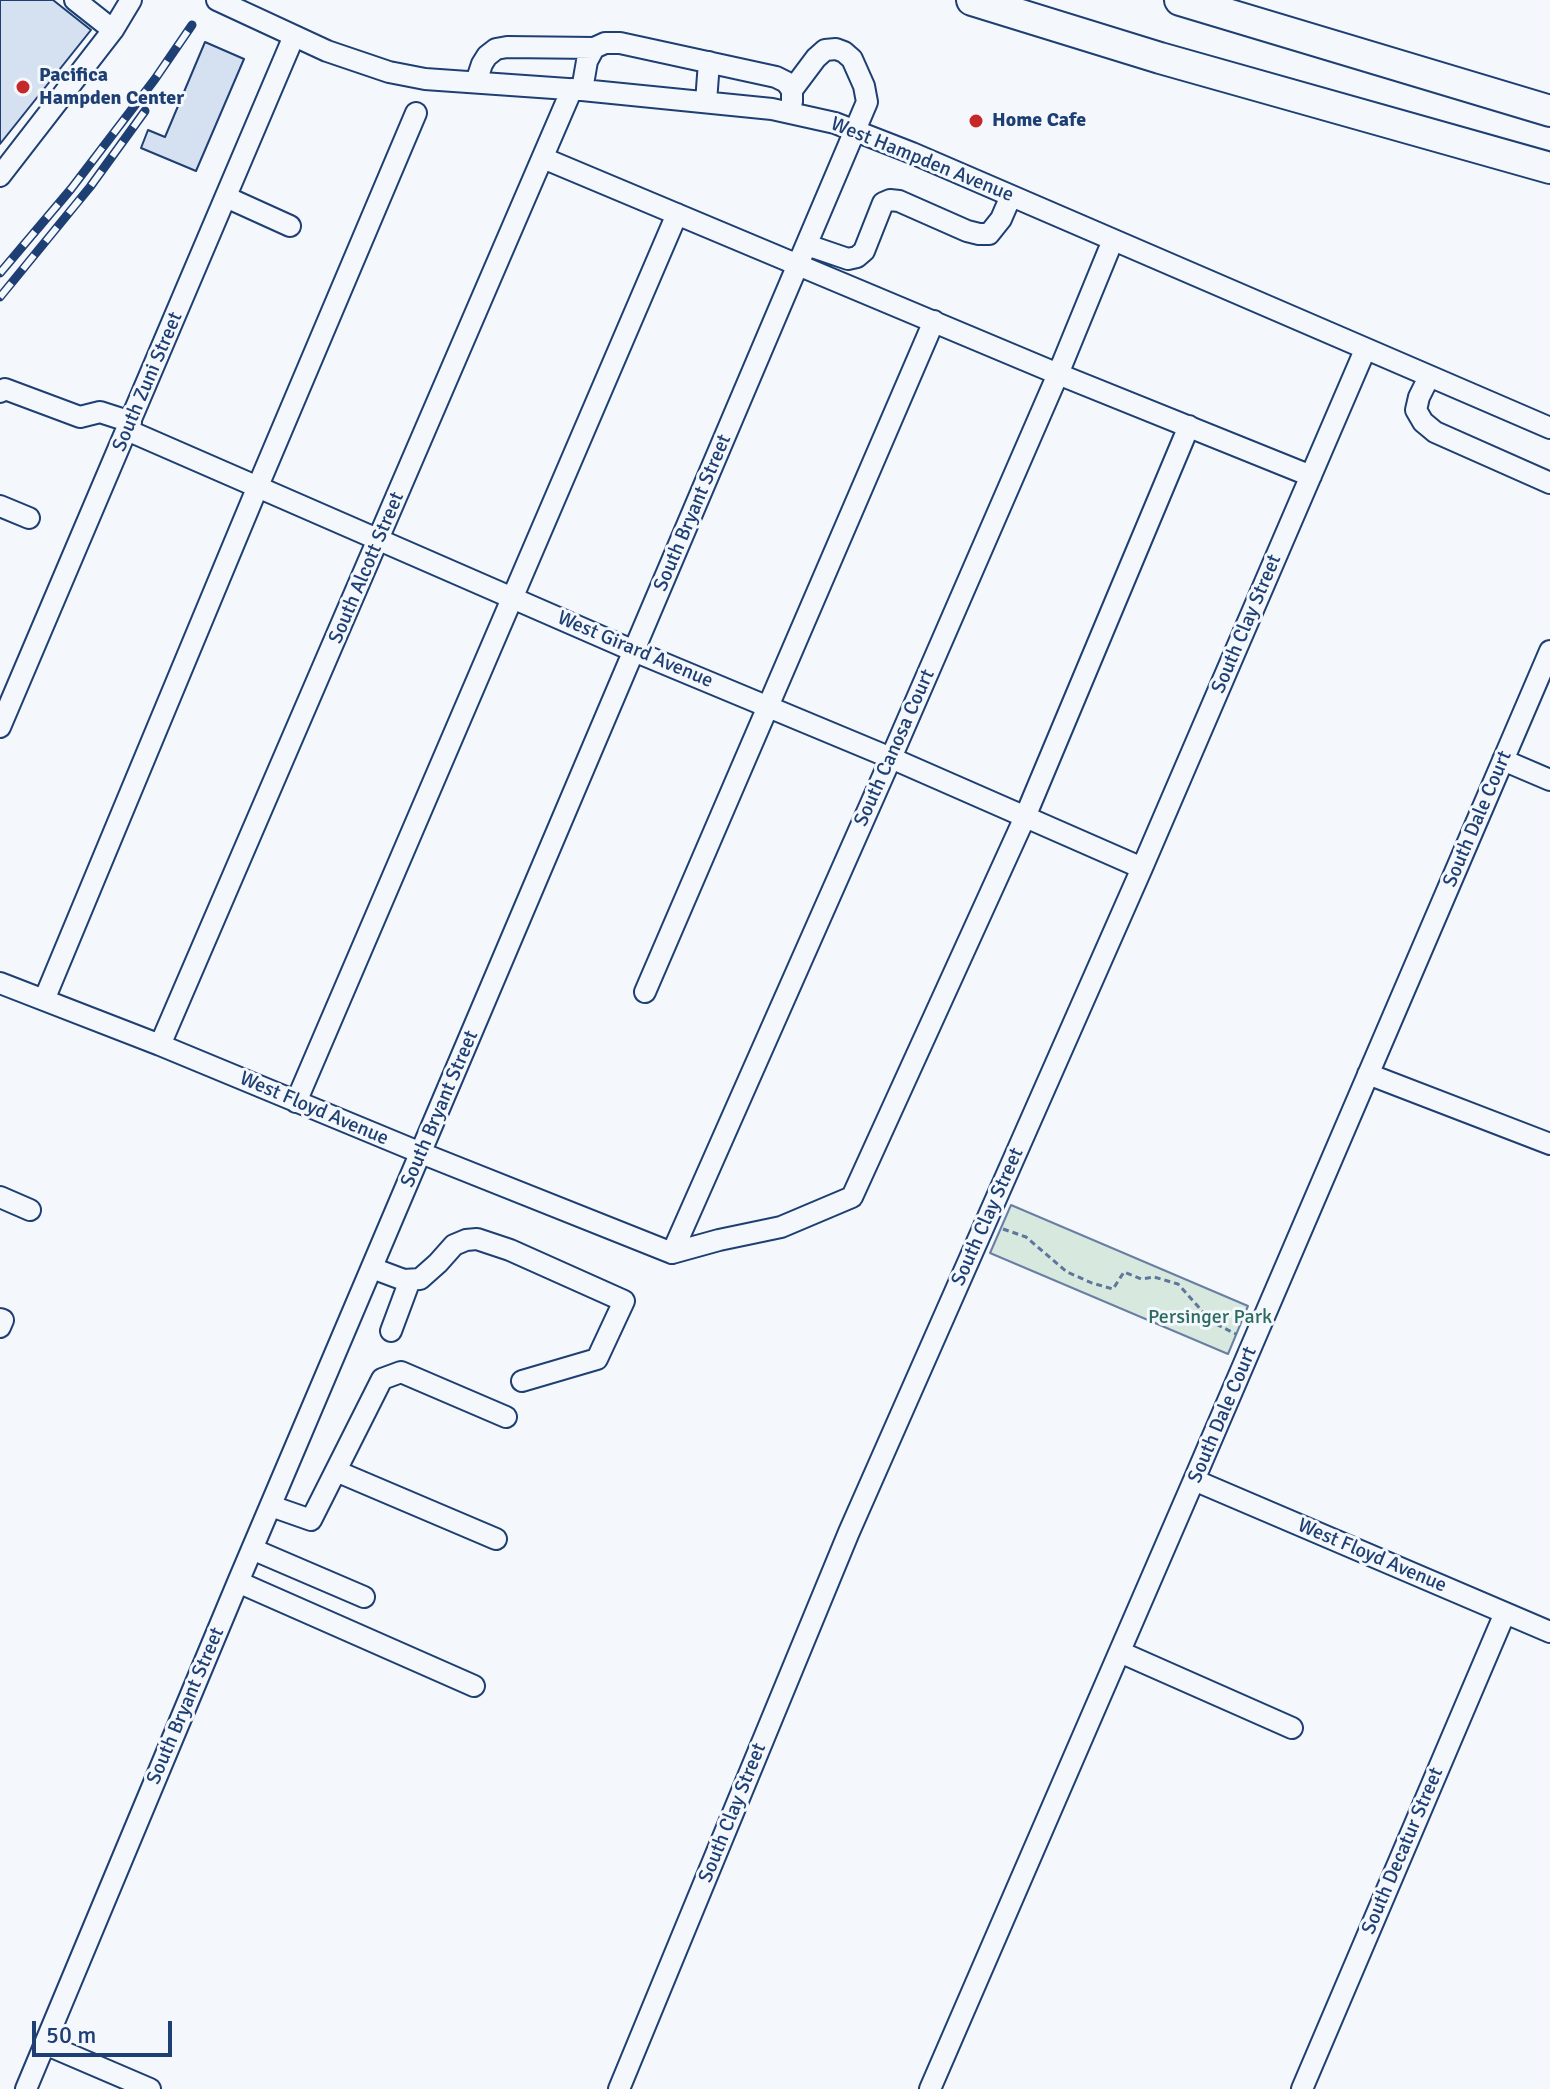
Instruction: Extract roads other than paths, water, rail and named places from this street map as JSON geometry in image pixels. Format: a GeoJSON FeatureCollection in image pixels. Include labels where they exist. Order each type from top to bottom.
{"type":"FeatureCollection","features":[{"type":"Feature","properties":{"kind":"highway"},"geometry":{"type":"LineString","coordinates":[[972,0],[1160,58],[1550,168]]}},
{"type":"Feature","properties":{"kind":"highway"},"geometry":{"type":"LineString","coordinates":[[1183,1],[1550,111]]}},
{"type":"Feature","properties":{"kind":"street"},"geometry":{"type":"LineString","coordinates":[[75,0],[113,30]]}},
{"type":"Feature","properties":{"kind":"street"},"geometry":{"type":"LineString","coordinates":[[0,176],[113,30],[131,0]]}},
{"type":"Feature","properties":{"kind":"street","name":"West Hampden Avenue"},"geometry":{"type":"LineString","coordinates":[[217,0],[352,61],[389,72],[425,79],[706,102],[815,117],[1011,196],[1550,428]]}},
{"type":"Feature","properties":{"kind":"street","name":"South Zuni Street"},"geometry":{"type":"LineString","coordinates":[[0,727],[294,36]]}},
{"type":"Feature","properties":{"kind":"street"},"geometry":{"type":"LineString","coordinates":[[476,82],[482,64],[496,49],[594,48],[605,43],[620,43],[776,77],[786,82],[792,90],[792,112]]}},
{"type":"Feature","properties":{"kind":"street","name":"South Alcott Street"},"geometry":{"type":"LineString","coordinates":[[160,1045],[543,158],[594,48]]}},
{"type":"Feature","properties":{"kind":"street","name":"South Bryant Street"},"geometry":{"type":"LineString","coordinates":[[26,2089],[867,102],[867,93],[852,59],[836,49],[825,50],[816,58],[792,90]]}},
{"type":"Feature","properties":{"kind":"street"},"geometry":{"type":"LineString","coordinates":[[706,102],[709,62]]}},
{"type":"Feature","properties":{"kind":"street"},"geometry":{"type":"LineString","coordinates":[[44,1000],[416,113]]}},
{"type":"Feature","properties":{"kind":"street"},"geometry":{"type":"LineString","coordinates":[[543,158],[1058,374],[1311,476]]}},
{"type":"Feature","properties":{"kind":"street"},"geometry":{"type":"LineString","coordinates":[[807,245],[848,259],[857,257],[864,251],[883,203],[890,200],[899,201],[967,231],[989,234],[996,227],[1011,196]]}},
{"type":"Feature","properties":{"kind":"street"},"geometry":{"type":"LineString","coordinates":[[226,197],[290,226]]}},
{"type":"Feature","properties":{"kind":"street"},"geometry":{"type":"LineString","coordinates":[[296,1102],[677,214]]}},
{"type":"Feature","properties":{"kind":"street","name":"South Canosa Court"},"geometry":{"type":"LineString","coordinates":[[672,1253],[891,758],[1113,240]]}},
{"type":"Feature","properties":{"kind":"street"},"geometry":{"type":"LineString","coordinates":[[832,278],[840,257]]}},
{"type":"Feature","properties":{"kind":"street"},"geometry":{"type":"LineString","coordinates":[[645,992],[934,321]]}},
{"type":"Feature","properties":{"kind":"street","name":"South Clay Street"},"geometry":{"type":"LineString","coordinates":[[619,2089],[849,1532],[1142,868],[1365,350]]}},
{"type":"Feature","properties":{"kind":"street"},"geometry":{"type":"LineString","coordinates":[[1429,377],[1416,410],[1423,422],[1435,432],[1550,483]]}},
{"type":"Feature","properties":{"kind":"street","name":"West Girard Avenue"},"geometry":{"type":"LineString","coordinates":[[0,392],[5,389],[80,417],[100,412],[258,486],[634,651],[891,758],[1142,868]]}},
{"type":"Feature","properties":{"kind":"street"},"geometry":{"type":"LineString","coordinates":[[672,1253],[781,1227],[852,1197],[1025,817],[1189,426]]}},
{"type":"Feature","properties":{"kind":"street"},"geometry":{"type":"LineString","coordinates":[[0,506],[29,518]]}},
{"type":"Feature","properties":{"kind":"street","name":"South Dale Court"},"geometry":{"type":"LineString","coordinates":[[930,2089],[1550,651]]}},
{"type":"Feature","properties":{"kind":"street"},"geometry":{"type":"LineString","coordinates":[[1503,760],[1550,780]]}},
{"type":"Feature","properties":{"kind":"street","name":"West Floyd Avenue"},"geometry":{"type":"LineString","coordinates":[[0,983],[672,1253]]}},
{"type":"Feature","properties":{"kind":"street"},"geometry":{"type":"LineString","coordinates":[[1368,1074],[1550,1144]]}},
{"type":"Feature","properties":{"kind":"street"},"geometry":{"type":"LineString","coordinates":[[0,1197],[30,1210]]}},
{"type":"Feature","properties":{"kind":"street"},"geometry":{"type":"LineString","coordinates":[[372,1268],[404,1280],[420,1279],[454,1245],[477,1239],[510,1250],[624,1301],[597,1359],[522,1381]]}},
{"type":"Feature","properties":{"kind":"street"},"geometry":{"type":"LineString","coordinates":[[391,1331],[410,1280]]}},
{"type":"Feature","properties":{"kind":"street"},"geometry":{"type":"LineString","coordinates":[[271,1506],[311,1520],[382,1379],[401,1372],[506,1417]]}},
{"type":"Feature","properties":{"kind":"street"},"geometry":{"type":"LineString","coordinates":[[336,1471],[496,1539]]}},
{"type":"Feature","properties":{"kind":"street","name":"West Floyd Avenue"},"geometry":{"type":"LineString","coordinates":[[1194,1480],[1550,1632]]}},
{"type":"Feature","properties":{"kind":"street"},"geometry":{"type":"LineString","coordinates":[[252,1549],[364,1597]]}},
{"type":"Feature","properties":{"kind":"street"},"geometry":{"type":"LineString","coordinates":[[238,1582],[474,1686]]}},
{"type":"Feature","properties":{"kind":"street","name":"South Decatur Street"},"geometry":{"type":"LineString","coordinates":[[1302,2089],[1505,1613]]}},
{"type":"Feature","properties":{"kind":"street"},"geometry":{"type":"LineString","coordinates":[[1120,1652],[1292,1728]]}},
{"type":"Feature","properties":{"kind":"street"},"geometry":{"type":"LineString","coordinates":[[45,2044],[150,2089]]}},
{"type":"Feature","properties":{"kind":"railway"},"geometry":{"type":"LineString","coordinates":[[0,273],[71,189],[192,25]]}},
{"type":"Feature","properties":{"kind":"railway"},"geometry":{"type":"LineString","coordinates":[[0,297],[90,187],[145,111]]}},
{"type":"Feature","properties":{"kind":"place","name":"Pacifica Hampden Center"},"geometry":{"type":"Point","coordinates":[23,87]}},
{"type":"Feature","properties":{"kind":"place","name":"Home Cafe"},"geometry":{"type":"Point","coordinates":[976,121]}},
{"type":"Feature","properties":{"kind":"park label","name":"Persinger Park"},"geometry":{"type":"Point","coordinates":[1210,1318]}}]}
